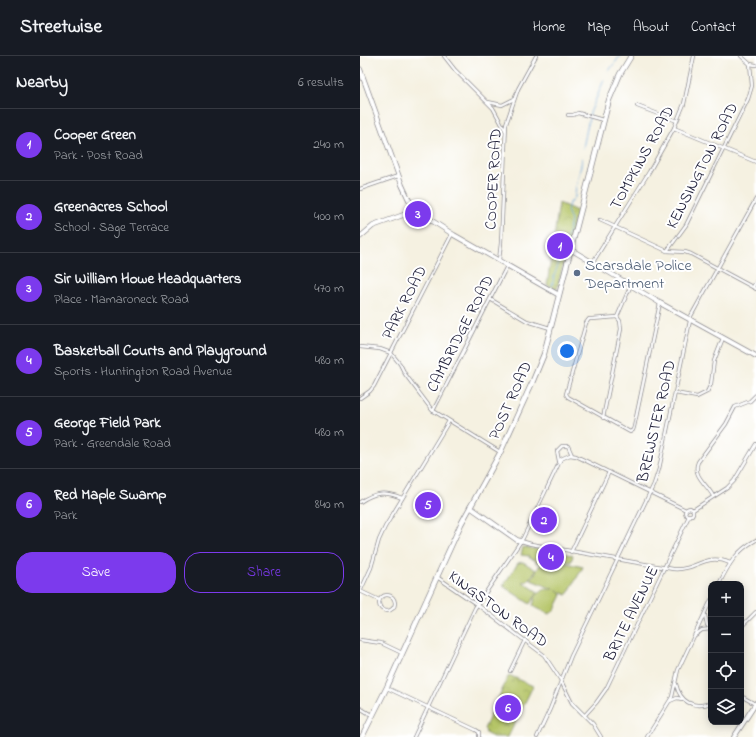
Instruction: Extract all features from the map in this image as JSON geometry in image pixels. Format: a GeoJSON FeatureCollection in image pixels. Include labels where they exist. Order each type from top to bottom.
{"type":"FeatureCollection","features":[{"type":"Feature","properties":{"kind":"main road","name":"POST ROAD"},"geometry":{"type":"LineString","coordinates":[[362,737],[387,687],[461,524],[500,453],[537,372],[559,295],[608,102],[616,82],[631,56]]}},
{"type":"Feature","properties":{"kind":"street"},"geometry":{"type":"LineString","coordinates":[[444,56],[455,70],[488,102],[505,130]]}},
{"type":"Feature","properties":{"kind":"street","name":"COOPER ROAD"},"geometry":{"type":"LineString","coordinates":[[498,261],[501,243],[505,130],[514,99],[536,56]]}},
{"type":"Feature","properties":{"kind":"street","name":"TOMPKINS ROAD"},"geometry":{"type":"LineString","coordinates":[[593,262],[649,172],[674,128],[684,104],[694,56]]}},
{"type":"Feature","properties":{"kind":"street"},"geometry":{"type":"LineString","coordinates":[[741,56],[750,64],[756,65]]}},
{"type":"Feature","properties":{"kind":"street","name":"KENSINGTON ROAD"},"geometry":{"type":"LineString","coordinates":[[667,252],[686,225],[749,96],[752,86],[750,64]]}},
{"type":"Feature","properties":{"kind":"street"},"geometry":{"type":"LineString","coordinates":[[360,69],[398,176],[407,196],[417,210],[452,234],[559,295]]}},
{"type":"Feature","properties":{"kind":"street"},"geometry":{"type":"LineString","coordinates":[[360,85],[365,83]]}},
{"type":"Feature","properties":{"kind":"street"},"geometry":{"type":"LineString","coordinates":[[488,102],[496,105],[502,105],[514,99]]}},
{"type":"Feature","properties":{"kind":"street"},"geometry":{"type":"LineString","coordinates":[[637,106],[677,121]]}},
{"type":"Feature","properties":{"kind":"street"},"geometry":{"type":"LineString","coordinates":[[568,115],[578,113],[603,120]]}},
{"type":"Feature","properties":{"kind":"street"},"geometry":{"type":"LineString","coordinates":[[674,128],[756,162]]}},
{"type":"Feature","properties":{"kind":"street"},"geometry":{"type":"LineString","coordinates":[[360,189],[398,176]]}},
{"type":"Feature","properties":{"kind":"street","name":"BREWSTER ROAD"},"geometry":{"type":"LineString","coordinates":[[537,737],[571,656],[651,492],[659,469],[691,320],[756,199]]}},
{"type":"Feature","properties":{"kind":"street"},"geometry":{"type":"LineString","coordinates":[[360,237],[373,226],[417,210]]}},
{"type":"Feature","properties":{"kind":"street"},"geometry":{"type":"LineString","coordinates":[[600,220],[667,252],[688,253],[755,288],[756,282]]}},
{"type":"Feature","properties":{"kind":"street","name":"PARK ROAD"},"geometry":{"type":"LineString","coordinates":[[360,398],[372,389],[452,234]]}},
{"type":"Feature","properties":{"kind":"street"},"geometry":{"type":"LineString","coordinates":[[570,249],[660,303],[756,356]]}},
{"type":"Feature","properties":{"kind":"street","name":"CAMBRIDGE ROAD"},"geometry":{"type":"LineString","coordinates":[[433,411],[507,266]]}},
{"type":"Feature","properties":{"kind":"street"},"geometry":{"type":"LineString","coordinates":[[617,317],[631,285]]}},
{"type":"Feature","properties":{"kind":"street"},"geometry":{"type":"LineString","coordinates":[[490,299],[527,321],[550,328]]}},
{"type":"Feature","properties":{"kind":"street"},"geometry":{"type":"LineString","coordinates":[[617,317],[589,319],[586,323],[578,354],[566,389],[566,395],[626,431],[632,432],[660,303]]}},
{"type":"Feature","properties":{"kind":"street"},"geometry":{"type":"LineString","coordinates":[[603,418],[621,329],[620,321],[617,317]]}},
{"type":"Feature","properties":{"kind":"street"},"geometry":{"type":"LineString","coordinates":[[675,393],[697,397],[707,392],[711,384],[714,361],[723,337]]}},
{"type":"Feature","properties":{"kind":"street"},"geometry":{"type":"LineString","coordinates":[[360,348],[380,349],[391,353],[433,411],[500,453]]}},
{"type":"Feature","properties":{"kind":"street"},"geometry":{"type":"LineString","coordinates":[[713,496],[697,474],[696,469],[698,462],[726,424],[735,407],[752,400],[756,395]]}},
{"type":"Feature","properties":{"kind":"street"},"geometry":{"type":"LineString","coordinates":[[379,600],[360,592],[372,565],[382,533],[449,421]]}},
{"type":"Feature","properties":{"kind":"street","name":"BRITE AVENUE"},"geometry":{"type":"LineString","coordinates":[[585,715],[606,689],[689,516],[693,513],[692,510],[727,488],[734,481],[756,444]]}},
{"type":"Feature","properties":{"kind":"street"},"geometry":{"type":"LineString","coordinates":[[559,461],[557,451],[562,446],[568,446],[572,455]]}},
{"type":"Feature","properties":{"kind":"street"},"geometry":{"type":"LineString","coordinates":[[414,737],[477,605],[521,542],[559,461],[566,456],[572,455],[686,510],[690,508],[692,510]]}},
{"type":"Feature","properties":{"kind":"street"},"geometry":{"type":"LineString","coordinates":[[571,552],[609,472]]}},
{"type":"Feature","properties":{"kind":"street"},"geometry":{"type":"LineString","coordinates":[[360,502],[375,494],[385,494],[402,498]]}},
{"type":"Feature","properties":{"kind":"street"},"geometry":{"type":"LineString","coordinates":[[470,507],[521,542],[664,568],[684,569],[714,558],[730,563]]}},
{"type":"Feature","properties":{"kind":"street"},"geometry":{"type":"LineString","coordinates":[[686,510],[685,513],[689,516]]}},
{"type":"Feature","properties":{"kind":"street"},"geometry":{"type":"LineString","coordinates":[[721,581],[730,563],[741,550],[756,540]]}},
{"type":"Feature","properties":{"kind":"street","name":"KINGSTON ROAD"},"geometry":{"type":"LineString","coordinates":[[436,578],[477,605],[546,657],[561,681],[572,703],[596,727],[601,737]]}},
{"type":"Feature","properties":{"kind":"street"},"geometry":{"type":"LineString","coordinates":[[384,596],[390,596],[395,600],[394,608],[390,611],[383,610],[379,606],[379,600],[384,596]]}},
{"type":"Feature","properties":{"kind":"street"},"geometry":{"type":"LineString","coordinates":[[647,737],[669,702],[674,690],[678,670],[708,606]]}},
{"type":"Feature","properties":{"kind":"street"},"geometry":{"type":"LineString","coordinates":[[744,624],[756,612]]}},
{"type":"Feature","properties":{"kind":"street"},"geometry":{"type":"LineString","coordinates":[[704,613],[708,624]]}},
{"type":"Feature","properties":{"kind":"street"},"geometry":{"type":"LineString","coordinates":[[694,635],[702,630],[708,629]]}},
{"type":"Feature","properties":{"kind":"street"},"geometry":{"type":"LineString","coordinates":[[360,640],[381,643],[402,653]]}},
{"type":"Feature","properties":{"kind":"street"},"geometry":{"type":"LineString","coordinates":[[510,671],[525,640]]}},
{"type":"Feature","properties":{"kind":"street"},"geometry":{"type":"LineString","coordinates":[[675,680],[677,691],[683,699],[691,704],[697,705],[708,703]]}},
{"type":"Feature","properties":{"kind":"street"},"geometry":{"type":"LineString","coordinates":[[387,687],[476,730],[479,735]]}},
{"type":"Feature","properties":{"kind":"street"},"geometry":{"type":"LineString","coordinates":[[734,737],[756,704],[744,698]]}},
{"type":"Feature","properties":{"kind":"street"},"geometry":{"type":"LineString","coordinates":[[669,702],[674,699],[683,699]]}},
{"type":"Feature","properties":{"kind":"street"},"geometry":{"type":"LineString","coordinates":[[360,708],[373,716]]}},
{"type":"Feature","properties":{"kind":"green space"},"geometry":{"type":"Polygon","coordinates":[[[559,203],[577,211],[557,289],[547,285],[559,203]]]}},
{"type":"Feature","properties":{"kind":"green space"},"geometry":{"type":"Polygon","coordinates":[[[523,547],[573,555],[571,562],[561,561],[559,566],[536,562],[536,560],[530,559],[529,556],[521,555],[523,547]]]}},
{"type":"Feature","properties":{"kind":"green space"},"geometry":{"type":"Polygon","coordinates":[[[523,562],[536,570],[528,581],[523,582],[538,592],[530,604],[503,586],[518,563],[523,562]]]}},
{"type":"Feature","properties":{"kind":"green space"},"geometry":{"type":"Polygon","coordinates":[[[561,562],[583,567],[567,595],[556,590],[562,595],[554,611],[549,614],[533,606],[536,595],[544,589],[553,589],[531,580],[540,565],[560,569],[561,562]]]}},
{"type":"Feature","properties":{"kind":"green space"},"geometry":{"type":"Polygon","coordinates":[[[509,675],[533,686],[508,737],[493,737],[485,733],[486,731],[484,729],[509,675]]]}},
{"type":"Feature","properties":{"kind":"waterway"},"geometry":{"type":"LineString","coordinates":[[608,72],[620,56]]}},
{"type":"Feature","properties":{"kind":"waterway"},"geometry":{"type":"LineString","coordinates":[[583,148],[590,113],[604,80]]}},
{"type":"Feature","properties":{"kind":"waterway"},"geometry":{"type":"LineString","coordinates":[[552,286],[561,257],[564,240],[567,237],[571,221],[567,210],[569,204],[575,197],[582,158]]}},
{"type":"Feature","properties":{"kind":"place","name":"Sir William Howe Headquarters"},"geometry":{"type":"Point","coordinates":[418,214]}},
{"type":"Feature","properties":{"kind":"place","name":"Cooper Green"},"geometry":{"type":"Point","coordinates":[560,246]}},
{"type":"Feature","properties":{"kind":"place","name":"Scarsdale Police Department"},"geometry":{"type":"Point","coordinates":[577,273]}},
{"type":"Feature","properties":{"kind":"place","name":"George Field Park"},"geometry":{"type":"Point","coordinates":[428,505]}},
{"type":"Feature","properties":{"kind":"place","name":"Greenacres School"},"geometry":{"type":"Point","coordinates":[544,520]}},
{"type":"Feature","properties":{"kind":"place","name":"Basketball Courts and Playground"},"geometry":{"type":"Point","coordinates":[551,557]}},
{"type":"Feature","properties":{"kind":"place","name":"Red Maple Swamp"},"geometry":{"type":"Point","coordinates":[508,708]}}]}
